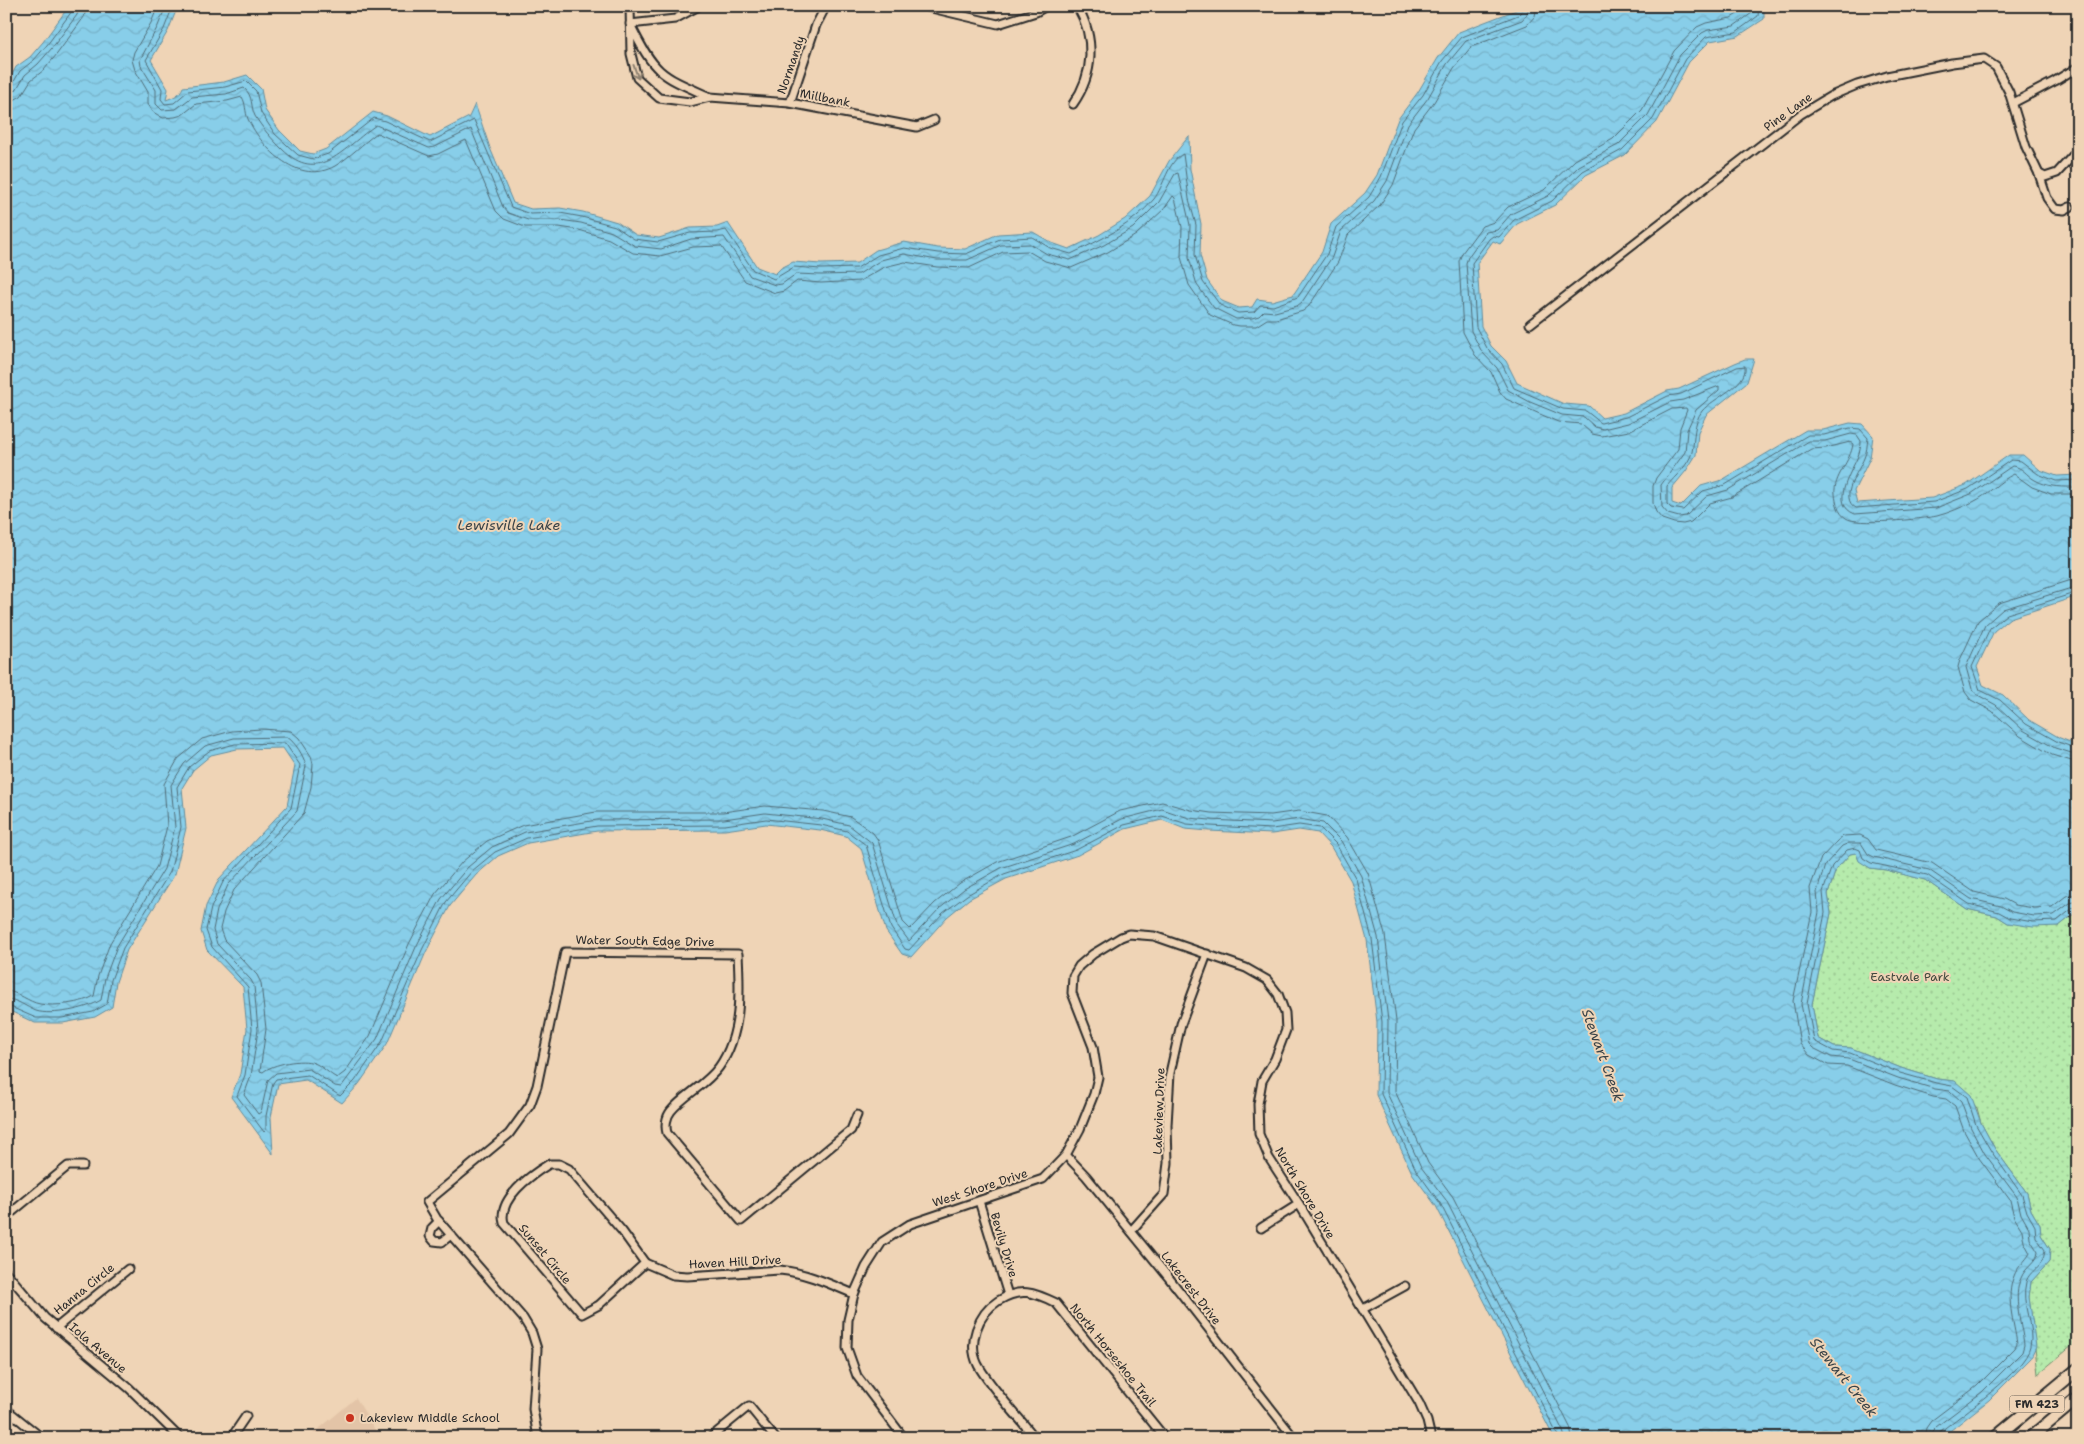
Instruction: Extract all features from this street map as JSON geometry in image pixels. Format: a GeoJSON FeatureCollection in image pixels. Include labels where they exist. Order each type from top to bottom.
{"type":"FeatureCollection","features":[{"type":"Feature","properties":{"kind":"main road","name":"FM 423"},"geometry":{"type":"LineString","coordinates":[[1996,1438],[2078,1370]]}},
{"type":"Feature","properties":{"kind":"main road","name":"FM 423"},"geometry":{"type":"LineString","coordinates":[[2030,1438],[2078,1398]]}},
{"type":"Feature","properties":{"kind":"street","name":"Millbank"},"geometry":{"type":"LineString","coordinates":[[630,6],[631,54],[637,78],[659,98],[690,102],[710,97],[790,103],[917,128],[934,120]]}},
{"type":"Feature","properties":{"kind":"street","name":"Normandy"},"geometry":{"type":"LineString","coordinates":[[790,103],[816,25],[826,6]]}},
{"type":"Feature","properties":{"kind":"street"},"geometry":{"type":"LineString","coordinates":[[923,6],[998,24],[1036,12],[1046,6]]}},
{"type":"Feature","properties":{"kind":"street"},"geometry":{"type":"LineString","coordinates":[[1073,104],[1086,80],[1090,67],[1091,52],[1089,35],[1083,16],[1077,6]]}},
{"type":"Feature","properties":{"kind":"street"},"geometry":{"type":"LineString","coordinates":[[630,24],[675,19],[697,7]]}},
{"type":"Feature","properties":{"kind":"street","name":"Millbank"},"geometry":{"type":"LineString","coordinates":[[630,24],[642,48],[656,69],[670,79],[710,97]]}},
{"type":"Feature","properties":{"kind":"street","name":"Pine Lane"},"geometry":{"type":"LineString","coordinates":[[1530,324],[1801,114],[1831,96],[1857,85],[1887,76],[1984,60],[1996,67],[2013,103],[2026,147],[2039,174],[2047,198],[2052,207],[2064,210],[2070,207]]}},
{"type":"Feature","properties":{"kind":"street"},"geometry":{"type":"LineString","coordinates":[[2013,103],[2078,67]]}},
{"type":"Feature","properties":{"kind":"street"},"geometry":{"type":"LineString","coordinates":[[2039,174],[2045,177],[2057,173],[2078,150]]}},
{"type":"Feature","properties":{"kind":"street","name":"West Shore Drive"},"geometry":{"type":"LineString","coordinates":[[904,1438],[861,1382],[847,1348],[846,1334],[854,1294],[866,1267],[878,1247],[888,1237],[924,1218],[1043,1179],[1066,1155],[1080,1129],[1094,1094],[1098,1077],[1093,1047],[1072,993],[1073,976],[1079,966],[1093,954],[1129,934],[1154,936],[1207,954]]}},
{"type":"Feature","properties":{"kind":"street","name":"Water South Edge Drive"},"geometry":{"type":"LineString","coordinates":[[538,1438],[533,1409],[537,1350],[532,1333],[523,1318],[439,1221],[427,1202],[509,1134],[530,1105],[537,1086],[565,952],[738,954],[737,1023],[732,1043],[715,1072],[705,1083],[671,1111],[665,1127],[666,1133],[741,1221],[850,1130],[857,1115]]}},
{"type":"Feature","properties":{"kind":"street","name":"North Shore Drive"},"geometry":{"type":"LineString","coordinates":[[1207,954],[1246,968],[1266,980],[1278,994],[1284,1008],[1286,1030],[1276,1059],[1264,1075],[1260,1088],[1258,1104],[1259,1134],[1269,1158],[1299,1204],[1419,1403],[1427,1421],[1430,1438]]}},
{"type":"Feature","properties":{"kind":"street","name":"Lakeview Drive"},"geometry":{"type":"LineString","coordinates":[[1131,1231],[1164,1194],[1168,1163],[1167,1125],[1170,1073],[1181,1024],[1207,954]]}},
{"type":"Feature","properties":{"kind":"street","name":"Lakecrest Drive"},"geometry":{"type":"LineString","coordinates":[[1066,1155],[1086,1176],[1131,1231],[1294,1438]]}},
{"type":"Feature","properties":{"kind":"street","name":"Sunset Circle"},"geometry":{"type":"LineString","coordinates":[[549,1164],[559,1164],[569,1169],[622,1231],[645,1263],[599,1305],[582,1314],[504,1223],[502,1215],[513,1194],[541,1168],[549,1164]]}},
{"type":"Feature","properties":{"kind":"street"},"geometry":{"type":"LineString","coordinates":[[6,1216],[68,1166],[83,1166]]}},
{"type":"Feature","properties":{"kind":"street","name":"Bevily Drive"},"geometry":{"type":"LineString","coordinates":[[979,1201],[1008,1296]]}},
{"type":"Feature","properties":{"kind":"street"},"geometry":{"type":"LineString","coordinates":[[1261,1228],[1299,1204]]}},
{"type":"Feature","properties":{"kind":"street"},"geometry":{"type":"LineString","coordinates":[[439,1221],[432,1228],[430,1236],[434,1241],[442,1242],[451,1235]]}},
{"type":"Feature","properties":{"kind":"street","name":"Haven Hill Drive"},"geometry":{"type":"LineString","coordinates":[[645,1263],[673,1275],[687,1276],[780,1270],[793,1271],[811,1276],[854,1294]]}},
{"type":"Feature","properties":{"kind":"street","name":"Hanna Circle"},"geometry":{"type":"LineString","coordinates":[[56,1328],[128,1269]]}},
{"type":"Feature","properties":{"kind":"street","name":"Iola Avenue"},"geometry":{"type":"LineString","coordinates":[[6,1272],[56,1328],[129,1388],[180,1438]]}},
{"type":"Feature","properties":{"kind":"street"},"geometry":{"type":"LineString","coordinates":[[1363,1309],[1405,1286]]}},
{"type":"Feature","properties":{"kind":"street","name":"North Horseshoe Trail"},"geometry":{"type":"LineString","coordinates":[[1008,1296],[1025,1292],[1042,1296],[1056,1303],[1165,1438]]}},
{"type":"Feature","properties":{"kind":"street"},"geometry":{"type":"LineString","coordinates":[[1008,1296],[995,1303],[979,1321],[974,1339],[974,1355],[986,1377],[1036,1438]]}},
{"type":"Feature","properties":{"kind":"street"},"geometry":{"type":"LineString","coordinates":[[710,1438],[749,1406],[775,1438]]}},
{"type":"Feature","properties":{"kind":"street"},"geometry":{"type":"LineString","coordinates":[[6,1409],[42,1438]]}},
{"type":"Feature","properties":{"kind":"street"},"geometry":{"type":"LineString","coordinates":[[231,1438],[246,1416]]}},
{"type":"Feature","properties":{"kind":"shaded area","name":"Lakeview Middle School"},"geometry":{"type":"Polygon","coordinates":[[[356,1398],[380,1438],[308,1438],[356,1398]]]}},
{"type":"Feature","properties":{"kind":"green space","name":"Eastvale Park"},"geometry":{"type":"Polygon","coordinates":[[[1855,853],[1870,868],[1925,880],[1967,909],[1997,916],[2008,923],[2059,926],[2078,911],[2078,1341],[2038,1374],[2029,1297],[2031,1282],[2049,1262],[2050,1249],[2041,1235],[2040,1225],[2031,1210],[2027,1193],[1995,1149],[1981,1123],[1977,1108],[1954,1081],[1937,1079],[1901,1068],[1851,1048],[1834,1047],[1818,1038],[1812,1004],[1831,913],[1828,894],[1836,869],[1850,854],[1855,853]]]}},
{"type":"Feature","properties":{"kind":"water","name":"Lewisville Lake"},"geometry":{"type":"Polygon","coordinates":[[[76,6],[178,6],[168,31],[151,60],[168,89],[166,100],[178,94],[183,87],[224,82],[247,75],[261,89],[265,110],[279,130],[300,151],[313,154],[326,149],[373,112],[387,116],[430,137],[469,117],[475,104],[490,148],[513,203],[531,209],[560,208],[583,212],[617,222],[636,235],[659,238],[690,228],[717,227],[728,223],[757,267],[775,274],[781,268],[793,262],[821,264],[857,263],[876,250],[904,242],[938,248],[965,249],[998,234],[1033,232],[1052,243],[1069,249],[1099,235],[1125,219],[1150,196],[1169,161],[1189,136],[1190,169],[1201,224],[1200,255],[1207,280],[1222,301],[1239,308],[1252,307],[1257,299],[1272,301],[1293,295],[1322,252],[1331,224],[1365,193],[1377,175],[1398,119],[1418,92],[1438,58],[1459,32],[1516,10],[1520,6],[1764,6],[1764,19],[1738,36],[1710,41],[1689,62],[1657,122],[1625,155],[1586,175],[1555,205],[1517,224],[1500,244],[1493,241],[1477,263],[1481,326],[1491,346],[1506,361],[1517,383],[1564,404],[1589,406],[1602,418],[1624,413],[1667,391],[1679,389],[1745,359],[1754,359],[1747,382],[1706,415],[1698,432],[1696,455],[1672,488],[1672,503],[1681,506],[1701,486],[1722,480],[1806,430],[1823,430],[1850,423],[1862,424],[1873,436],[1870,458],[1854,491],[1857,503],[1932,498],[1966,485],[2009,455],[2023,455],[2040,470],[2057,476],[2078,475],[2078,596],[2010,618],[1994,631],[1977,667],[1983,685],[2003,695],[2029,720],[2060,738],[2078,745],[2078,911],[2059,926],[2033,927],[2008,923],[1997,916],[1967,909],[1925,880],[1870,868],[1859,861],[1856,853],[1850,854],[1836,869],[1828,894],[1831,913],[1812,1004],[1818,1038],[1834,1047],[1851,1048],[1901,1068],[1937,1079],[1955,1081],[1971,1095],[1981,1123],[1995,1149],[2027,1193],[2031,1210],[2040,1225],[2041,1235],[2050,1249],[2049,1262],[2031,1282],[2029,1297],[2036,1347],[2031,1358],[1989,1400],[1941,1438],[1554,1438],[1436,1206],[1412,1173],[1376,1095],[1377,1022],[1367,940],[1351,881],[1331,847],[1318,833],[1299,830],[1272,834],[1185,829],[1162,820],[1125,829],[1078,855],[1006,879],[969,899],[947,917],[911,957],[902,954],[886,931],[861,848],[846,836],[820,830],[766,824],[725,830],[597,831],[528,843],[498,856],[476,875],[450,906],[426,952],[387,1044],[359,1084],[342,1103],[306,1080],[278,1084],[271,1117],[273,1154],[231,1097],[240,1074],[247,1029],[243,987],[207,950],[201,931],[206,906],[219,879],[287,806],[295,766],[283,748],[237,749],[211,755],[193,770],[182,788],[186,828],[175,874],[127,950],[116,982],[112,1007],[95,1017],[63,1023],[35,1023],[8,1010],[6,1006],[6,86],[16,67],[30,57],[67,9],[76,6]]]}},
{"type":"Feature","properties":{"kind":"place","name":"Lakeview Middle School"},"geometry":{"type":"Point","coordinates":[350,1418]}},
{"type":"Feature","properties":{"kind":"water label","name":"Stewart Creek"},"geometry":{"type":"Point","coordinates":[1603,1055]}},
{"type":"Feature","properties":{"kind":"water label","name":"Stewart Creek"},"geometry":{"type":"Point","coordinates":[1844,1377]}}]}
